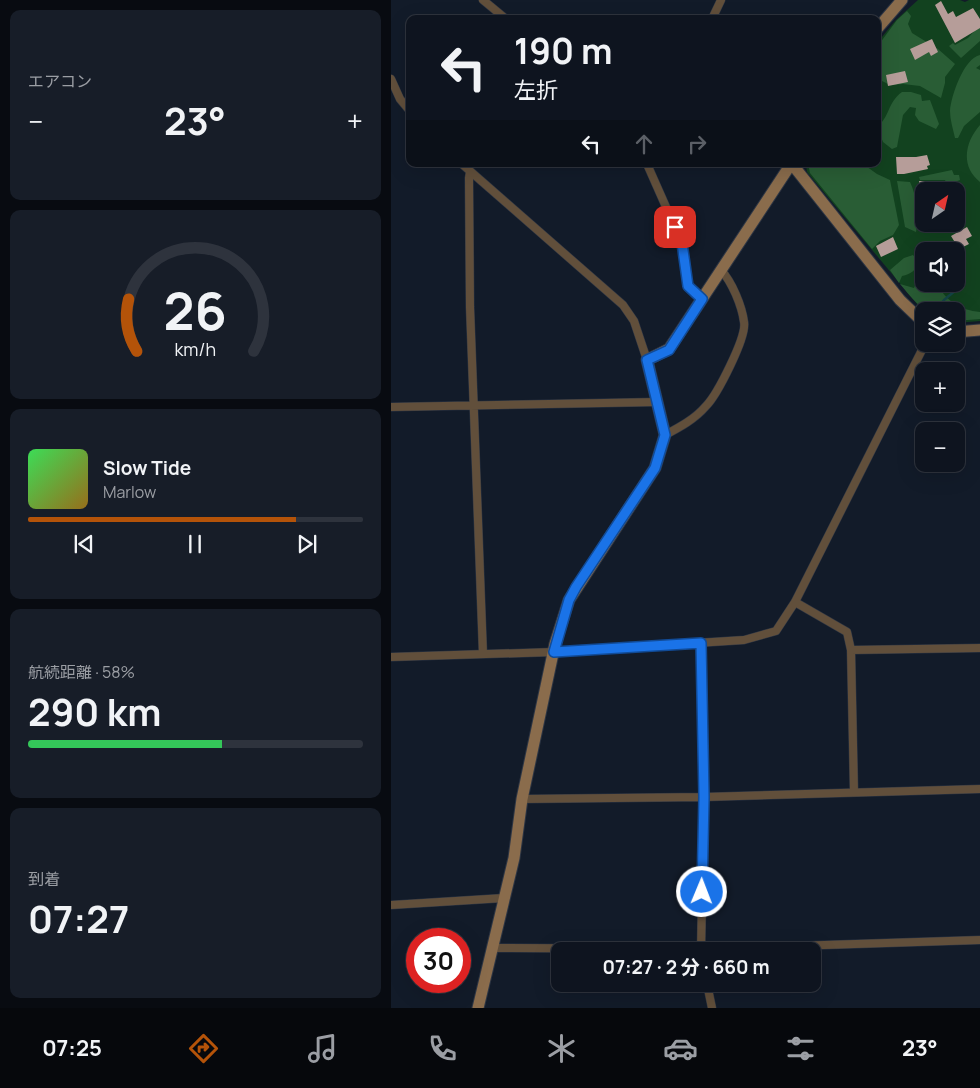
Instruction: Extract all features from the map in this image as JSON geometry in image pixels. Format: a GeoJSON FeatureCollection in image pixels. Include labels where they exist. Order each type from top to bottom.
{"type":"FeatureCollection","features":[{"type":"Feature","properties":{"kind":"street"},"geometry":{"type":"LineString","coordinates":[[483,0],[501,15]]}},
{"type":"Feature","properties":{"kind":"street"},"geometry":{"type":"LineString","coordinates":[[714,15],[721,0]]}},
{"type":"Feature","properties":{"kind":"street"},"geometry":{"type":"LineString","coordinates":[[881,24],[901,0]]}},
{"type":"Feature","properties":{"kind":"street"},"geometry":{"type":"LineString","coordinates":[[391,79],[400,99],[406,106]]}},
{"type":"Feature","properties":{"kind":"street"},"geometry":{"type":"LineString","coordinates":[[465,167],[623,306],[634,321],[647,360],[665,435],[655,468],[569,600],[554,652],[522,799],[513,858],[478,1008]]}},
{"type":"Feature","properties":{"kind":"street"},"geometry":{"type":"LineString","coordinates":[[648,167],[682,243],[688,286],[702,299]]}},
{"type":"Feature","properties":{"kind":"street"},"geometry":{"type":"LineString","coordinates":[[647,360],[669,350],[789,167]]}},
{"type":"Feature","properties":{"kind":"street"},"geometry":{"type":"LineString","coordinates":[[793,167],[900,300],[915,314]]}},
{"type":"Feature","properties":{"kind":"street"},"geometry":{"type":"LineString","coordinates":[[470,172],[469,274],[475,406],[476,508],[483,654]]}},
{"type":"Feature","properties":{"kind":"street"},"geometry":{"type":"LineString","coordinates":[[665,435],[687,424],[707,406],[720,386],[736,351],[745,324],[730,280],[721,270]]}},
{"type":"Feature","properties":{"kind":"street"},"geometry":{"type":"LineString","coordinates":[[965,331],[980,330]]}},
{"type":"Feature","properties":{"kind":"street"},"geometry":{"type":"LineString","coordinates":[[391,656],[554,652],[701,643],[744,640],[775,631],[795,602],[921,352]]}},
{"type":"Feature","properties":{"kind":"street"},"geometry":{"type":"LineString","coordinates":[[391,407],[658,402]]}},
{"type":"Feature","properties":{"kind":"street"},"geometry":{"type":"LineString","coordinates":[[795,602],[847,632],[851,650],[854,792]]}},
{"type":"Feature","properties":{"kind":"street"},"geometry":{"type":"LineString","coordinates":[[701,643],[704,797],[701,942]]}},
{"type":"Feature","properties":{"kind":"street"},"geometry":{"type":"LineString","coordinates":[[851,650],[980,648]]}},
{"type":"Feature","properties":{"kind":"street"},"geometry":{"type":"LineString","coordinates":[[522,799],[704,797],[980,789]]}},
{"type":"Feature","properties":{"kind":"street"},"geometry":{"type":"LineString","coordinates":[[391,905],[503,898]]}},
{"type":"Feature","properties":{"kind":"street"},"geometry":{"type":"LineString","coordinates":[[821,946],[980,940]]}},
{"type":"Feature","properties":{"kind":"street"},"geometry":{"type":"LineString","coordinates":[[493,948],[551,949]]}},
{"type":"Feature","properties":{"kind":"street"},"geometry":{"type":"LineString","coordinates":[[708,992],[711,1008]]}},
{"type":"Feature","properties":{"kind":"green space"},"geometry":{"type":"Polygon","coordinates":[[[918,0],[960,0],[965,2],[980,0],[980,321],[965,322],[965,302],[915,302],[807,172],[806,167],[881,167],[881,38],[896,20],[918,0]]]}},
{"type":"Feature","properties":{"kind":"green space"},"geometry":{"type":"Polygon","coordinates":[[[907,11],[911,16],[908,24],[912,33],[938,49],[955,64],[945,77],[941,98],[920,86],[890,85],[881,80],[881,42],[897,20],[907,11]]]}},
{"type":"Feature","properties":{"kind":"green space"},"geometry":{"type":"Polygon","coordinates":[[[980,25],[980,41],[961,58],[949,46],[968,38],[980,25]]]}},
{"type":"Feature","properties":{"kind":"green space"},"geometry":{"type":"Polygon","coordinates":[[[980,55],[980,65],[976,68],[980,70],[980,112],[964,126],[958,138],[955,138],[950,114],[953,96],[964,70],[974,58],[980,55]]]}},
{"type":"Feature","properties":{"kind":"green space"},"geometry":{"type":"Polygon","coordinates":[[[902,92],[911,92],[921,95],[922,101],[930,100],[939,124],[936,129],[919,121],[915,115],[916,108],[910,107],[903,115],[897,147],[892,149],[883,142],[881,123],[897,96],[902,92]]]}},
{"type":"Feature","properties":{"kind":"green space"},"geometry":{"type":"Polygon","coordinates":[[[980,125],[980,182],[969,169],[967,154],[971,139],[980,125]]]}},
{"type":"Feature","properties":{"kind":"green space"},"geometry":{"type":"Polygon","coordinates":[[[809,167],[867,167],[890,180],[899,225],[893,235],[880,241],[872,249],[810,173],[809,167]]]}},
{"type":"Feature","properties":{"kind":"green space"},"geometry":{"type":"Polygon","coordinates":[[[952,170],[954,175],[959,175],[960,180],[946,182],[945,180],[920,180],[919,177],[952,170]]]}},
{"type":"Feature","properties":{"kind":"green space"},"geometry":{"type":"Polygon","coordinates":[[[897,181],[910,182],[915,198],[915,232],[905,227],[897,181]]]}},
{"type":"Feature","properties":{"kind":"green space"},"geometry":{"type":"Polygon","coordinates":[[[913,255],[915,258],[915,269],[902,276],[899,283],[890,270],[904,258],[913,255]]]}},
{"type":"Feature","properties":{"kind":"green space"},"geometry":{"type":"Polygon","coordinates":[[[900,284],[914,288],[915,285],[915,292],[943,292],[952,302],[916,302],[900,284]]]}},
{"type":"Feature","properties":{"kind":"green space"},"geometry":{"type":"Polygon","coordinates":[[[965,309],[980,312],[980,319],[965,320],[965,309]]]}},
{"type":"Feature","properties":{"kind":"building"},"geometry":{"type":"Polygon","coordinates":[[[941,1],[948,14],[953,11],[956,17],[973,8],[980,19],[980,28],[955,43],[935,5],[941,1]]]}},
{"type":"Feature","properties":{"kind":"building"},"geometry":{"type":"Polygon","coordinates":[[[932,39],[938,52],[931,56],[929,52],[915,60],[910,49],[932,39]]]}},
{"type":"Feature","properties":{"kind":"building"},"geometry":{"type":"Polygon","coordinates":[[[905,71],[908,82],[888,86],[886,75],[905,71]]]}},
{"type":"Feature","properties":{"kind":"building"},"geometry":{"type":"Polygon","coordinates":[[[927,155],[930,165],[927,166],[928,169],[897,174],[896,157],[927,155]]]}},
{"type":"Feature","properties":{"kind":"building"},"geometry":{"type":"Polygon","coordinates":[[[919,181],[952,182],[919,182],[919,181]]]}},
{"type":"Feature","properties":{"kind":"building"},"geometry":{"type":"Polygon","coordinates":[[[967,227],[972,236],[966,239],[969,244],[965,246],[965,242],[955,242],[951,236],[958,232],[965,232],[967,227]]]}},
{"type":"Feature","properties":{"kind":"building"},"geometry":{"type":"Polygon","coordinates":[[[893,237],[898,249],[881,257],[876,246],[893,237]]]}},
{"type":"Feature","properties":{"kind":"waterway"},"geometry":{"type":"LineString","coordinates":[[942,302],[954,292]]}},
{"type":"Feature","properties":{"kind":"route"},"geometry":{"type":"LineString","coordinates":[[675,227],[682,243],[688,286],[702,299],[669,350],[647,360],[665,435],[661,453],[655,468],[569,600],[554,652],[701,643],[704,797],[702,892]]}}]}
